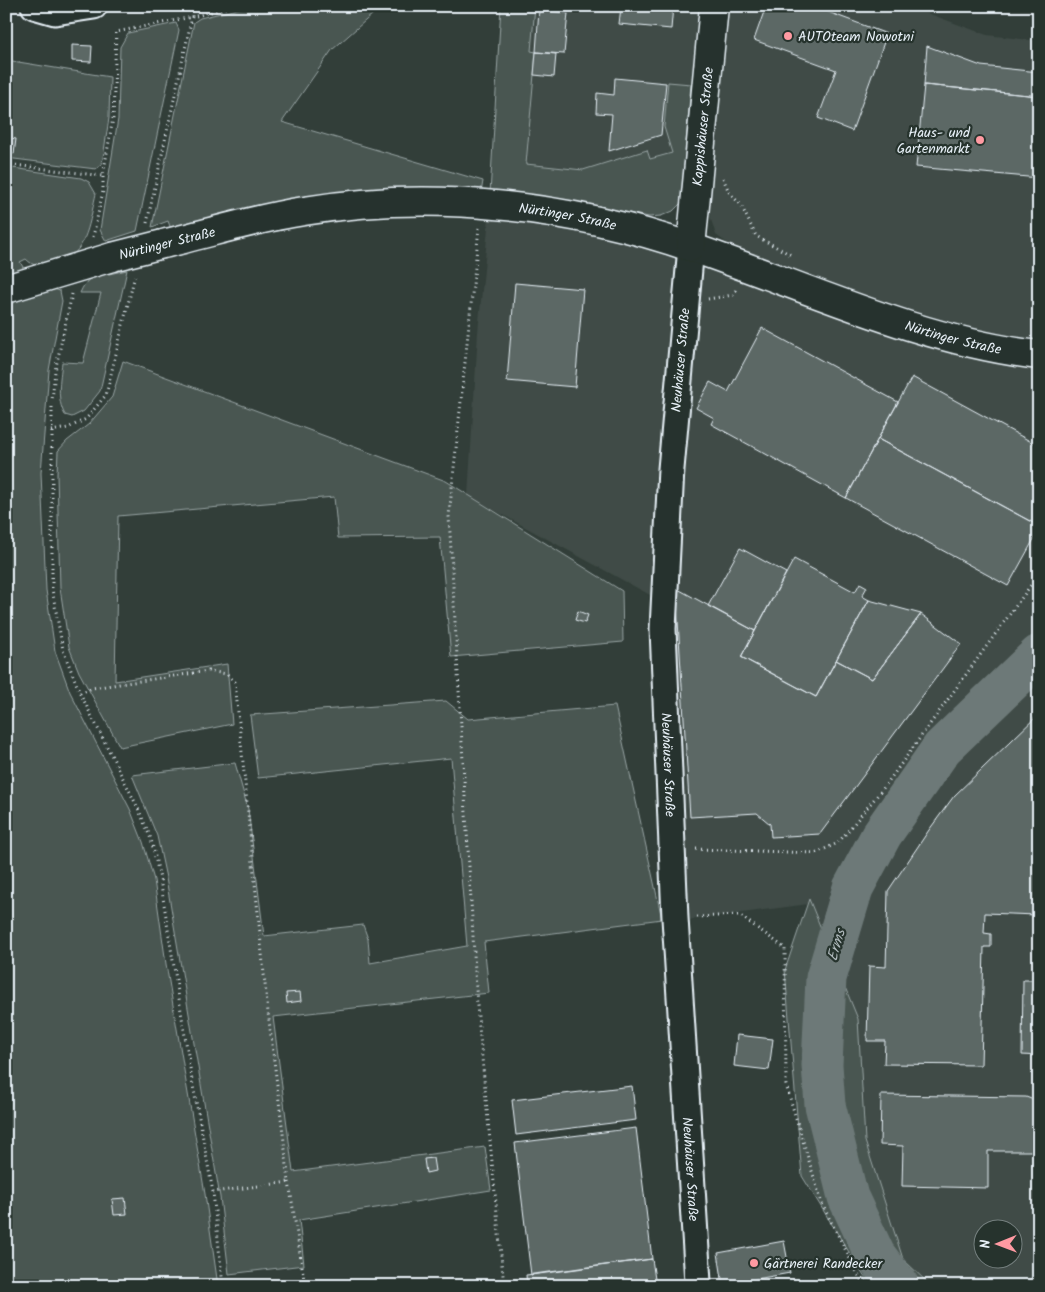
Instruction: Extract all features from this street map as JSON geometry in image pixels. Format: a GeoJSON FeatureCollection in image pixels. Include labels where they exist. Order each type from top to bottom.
{"type":"FeatureCollection","features":[{"type":"Feature","properties":{"kind":"street"},"geometry":{"type":"LineString","coordinates":[[34,6],[55,12],[94,6]]}},
{"type":"Feature","properties":{"kind":"street","name":"Kappishäuser Straße"},"geometry":{"type":"LineString","coordinates":[[691,247],[714,6]]}},
{"type":"Feature","properties":{"kind":"street","name":"Nürtinger Straße"},"geometry":{"type":"LineString","coordinates":[[6,289],[112,257],[155,234],[304,211],[409,201],[482,204],[553,213],[632,229],[691,247],[934,333],[1004,350],[1039,355]]}},
{"type":"Feature","properties":{"kind":"street","name":"Neuhäuser Straße"},"geometry":{"type":"LineString","coordinates":[[691,247],[677,390],[664,598],[664,679],[675,918],[698,1282]]}},
{"type":"Feature","properties":{"kind":"path"},"geometry":{"type":"LineString","coordinates":[[155,234],[193,6]]}},
{"type":"Feature","properties":{"kind":"path"},"geometry":{"type":"LineString","coordinates":[[223,1286],[213,1192],[192,1080],[160,879],[151,839],[138,808],[80,693],[63,650],[52,589],[51,431],[55,371],[60,345],[72,293],[93,241],[103,191],[103,176],[113,118],[116,32],[192,17],[234,6]]}},
{"type":"Feature","properties":{"kind":"path"},"geometry":{"type":"LineString","coordinates":[[6,164],[103,176]]}},
{"type":"Feature","properties":{"kind":"path"},"geometry":{"type":"LineString","coordinates":[[482,204],[449,516],[478,1006],[504,1286]]}},
{"type":"Feature","properties":{"kind":"path"},"geometry":{"type":"LineString","coordinates":[[742,205],[756,236],[801,260]]}},
{"type":"Feature","properties":{"kind":"path"},"geometry":{"type":"LineString","coordinates":[[51,431],[68,428],[86,419],[106,394],[136,271]]}},
{"type":"Feature","properties":{"kind":"path"},"geometry":{"type":"LineString","coordinates":[[672,856],[689,849],[816,853],[838,843],[885,786],[1039,574]]}},
{"type":"Feature","properties":{"kind":"path"},"geometry":{"type":"LineString","coordinates":[[80,693],[92,688],[208,671],[227,674],[235,682],[267,1004],[289,1182],[305,1286]]}},
{"type":"Feature","properties":{"kind":"path"},"geometry":{"type":"LineString","coordinates":[[675,918],[739,915],[785,948],[786,1085],[822,1204],[864,1286]]}},
{"type":"Feature","properties":{"kind":"path"},"geometry":{"type":"LineString","coordinates":[[213,1192],[289,1182]]}},
{"type":"Feature","properties":{"kind":"shaded area"},"geometry":{"type":"Polygon","coordinates":[[[250,6],[382,6],[332,50],[282,122],[483,181],[481,193],[171,229],[168,221],[152,227],[194,22],[200,18],[250,6]]]}},
{"type":"Feature","properties":{"kind":"shaded area"},"geometry":{"type":"Polygon","coordinates":[[[501,6],[698,6],[681,203],[673,211],[661,216],[649,217],[525,195],[497,56],[501,6]]]}},
{"type":"Feature","properties":{"kind":"shaded area"},"geometry":{"type":"Polygon","coordinates":[[[501,6],[535,6],[531,51],[536,52],[526,164],[583,170],[647,150],[650,159],[672,153],[664,127],[668,82],[691,84],[681,203],[673,211],[661,216],[649,217],[576,203],[490,194],[501,6]]]}},
{"type":"Feature","properties":{"kind":"shaded area"},"geometry":{"type":"Polygon","coordinates":[[[723,6],[908,6],[987,35],[1039,41],[1039,340],[956,326],[879,301],[735,249],[716,235],[705,201],[723,6]]]}},
{"type":"Feature","properties":{"kind":"shaded area"},"geometry":{"type":"Polygon","coordinates":[[[176,23],[179,30],[137,231],[106,241],[100,230],[118,119],[120,47],[128,33],[176,23]]]}},
{"type":"Feature","properties":{"kind":"shaded area"},"geometry":{"type":"Polygon","coordinates":[[[6,60],[110,77],[109,118],[102,164],[96,169],[6,158],[6,60]]]}},
{"type":"Feature","properties":{"kind":"shaded area"},"geometry":{"type":"Polygon","coordinates":[[[6,167],[81,178],[89,182],[96,194],[85,238],[75,252],[69,257],[43,266],[34,265],[26,259],[20,262],[23,267],[21,273],[6,278],[6,167]]]}},
{"type":"Feature","properties":{"kind":"shaded area"},"geometry":{"type":"Polygon","coordinates":[[[489,217],[554,223],[650,246],[1039,364],[1039,1286],[926,1286],[903,1263],[864,1146],[809,904],[674,922],[663,602],[468,496],[478,332],[489,217]]]}},
{"type":"Feature","properties":{"kind":"shaded area"},"geometry":{"type":"Polygon","coordinates":[[[107,270],[109,274],[127,270],[100,391],[84,411],[72,417],[65,415],[60,402],[59,389],[62,362],[83,363],[101,293],[80,293],[90,278],[107,270]]]}},
{"type":"Feature","properties":{"kind":"shaded area"},"geometry":{"type":"Polygon","coordinates":[[[51,288],[60,291],[62,301],[49,370],[41,473],[46,590],[55,651],[70,692],[130,809],[143,842],[154,880],[218,1286],[6,1286],[6,300],[51,288]]]}},
{"type":"Feature","properties":{"kind":"shaded area"},"geometry":{"type":"Polygon","coordinates":[[[123,361],[446,481],[622,591],[623,642],[451,657],[440,537],[338,538],[334,497],[118,516],[115,681],[227,664],[232,724],[120,747],[79,672],[69,647],[60,588],[57,474],[58,451],[67,441],[89,424],[112,397],[123,361]]]}},
{"type":"Feature","properties":{"kind":"shaded area"},"geometry":{"type":"Polygon","coordinates":[[[446,701],[468,719],[615,706],[662,919],[484,942],[489,993],[273,1017],[293,1172],[485,1147],[491,1190],[299,1220],[304,1265],[229,1274],[220,1197],[166,878],[157,836],[132,775],[235,763],[248,809],[264,936],[363,925],[368,939],[370,963],[467,946],[451,758],[258,778],[250,715],[446,701]]]}},
{"type":"Feature","properties":{"kind":"shaded area"},"geometry":{"type":"Polygon","coordinates":[[[809,899],[858,1019],[865,1141],[903,1259],[931,1286],[870,1286],[802,1176],[785,970],[809,899]]]}},
{"type":"Feature","properties":{"kind":"building"},"geometry":{"type":"Polygon","coordinates":[[[613,6],[673,6],[671,29],[619,24],[621,7],[613,6]]]}},
{"type":"Feature","properties":{"kind":"building"},"geometry":{"type":"Polygon","coordinates":[[[766,6],[812,6],[887,34],[852,131],[818,118],[836,70],[754,40],[766,6]]]}},
{"type":"Feature","properties":{"kind":"building"},"geometry":{"type":"Polygon","coordinates":[[[539,10],[568,13],[564,54],[536,52],[539,10]]]}},
{"type":"Feature","properties":{"kind":"building"},"geometry":{"type":"Polygon","coordinates":[[[72,45],[92,46],[91,62],[72,61],[72,45]]]}},
{"type":"Feature","properties":{"kind":"building"},"geometry":{"type":"Polygon","coordinates":[[[927,46],[981,66],[1039,72],[1039,96],[924,85],[927,46]]]}},
{"type":"Feature","properties":{"kind":"building"},"geometry":{"type":"Polygon","coordinates":[[[536,52],[556,54],[554,77],[534,75],[536,52]]]}},
{"type":"Feature","properties":{"kind":"building"},"geometry":{"type":"Polygon","coordinates":[[[615,78],[666,83],[661,135],[609,151],[612,114],[596,113],[597,93],[614,95],[615,78]]]}},
{"type":"Feature","properties":{"kind":"building"},"geometry":{"type":"Polygon","coordinates":[[[924,85],[1039,96],[1039,178],[916,167],[924,85]]]}},
{"type":"Feature","properties":{"kind":"building"},"geometry":{"type":"Polygon","coordinates":[[[6,137],[16,139],[14,154],[6,153],[6,137]]]}},
{"type":"Feature","properties":{"kind":"building"},"geometry":{"type":"Polygon","coordinates":[[[515,283],[583,289],[575,387],[507,381],[515,283]]]}},
{"type":"Feature","properties":{"kind":"building"},"geometry":{"type":"Polygon","coordinates":[[[762,328],[898,402],[846,498],[711,424],[714,418],[696,408],[710,382],[728,392],[762,328]]]}},
{"type":"Feature","properties":{"kind":"building"},"geometry":{"type":"Polygon","coordinates":[[[912,377],[1039,446],[1039,526],[878,439],[912,377]]]}},
{"type":"Feature","properties":{"kind":"building"},"geometry":{"type":"Polygon","coordinates":[[[878,439],[1039,526],[1039,530],[1008,586],[846,498],[878,439]]]}},
{"type":"Feature","properties":{"kind":"building"},"geometry":{"type":"Polygon","coordinates":[[[740,548],[786,573],[755,631],[708,606],[740,548]]]}},
{"type":"Feature","properties":{"kind":"building"},"geometry":{"type":"Polygon","coordinates":[[[794,559],[855,592],[860,583],[867,587],[862,596],[869,600],[816,697],[741,657],[794,559]]]}},
{"type":"Feature","properties":{"kind":"building"},"geometry":{"type":"Polygon","coordinates":[[[676,588],[755,631],[741,657],[816,697],[836,660],[872,679],[921,614],[961,644],[820,834],[771,837],[770,824],[757,813],[690,817],[676,588]]]}},
{"type":"Feature","properties":{"kind":"building"},"geometry":{"type":"Polygon","coordinates":[[[869,600],[921,614],[872,679],[836,660],[869,600]]]}},
{"type":"Feature","properties":{"kind":"building"},"geometry":{"type":"Polygon","coordinates":[[[578,611],[588,615],[585,623],[575,620],[578,611]]]}},
{"type":"Feature","properties":{"kind":"building"},"geometry":{"type":"Polygon","coordinates":[[[1039,714],[1039,901],[1037,901],[1037,915],[985,913],[984,933],[991,934],[991,947],[984,947],[981,1065],[884,1064],[885,1041],[867,1041],[869,966],[886,967],[888,891],[954,796],[1039,714]]]}},
{"type":"Feature","properties":{"kind":"building"},"geometry":{"type":"Polygon","coordinates":[[[1023,980],[1039,980],[1039,1056],[1022,1055],[1023,980]]]}},
{"type":"Feature","properties":{"kind":"building"},"geometry":{"type":"Polygon","coordinates":[[[300,992],[301,1001],[287,1003],[286,993],[300,992]]]}},
{"type":"Feature","properties":{"kind":"building"},"geometry":{"type":"Polygon","coordinates":[[[737,1035],[773,1039],[769,1070],[734,1066],[737,1035]]]}},
{"type":"Feature","properties":{"kind":"building"},"geometry":{"type":"Polygon","coordinates":[[[632,1086],[636,1120],[516,1135],[512,1100],[632,1086]]]}},
{"type":"Feature","properties":{"kind":"building"},"geometry":{"type":"Polygon","coordinates":[[[881,1095],[1026,1097],[1039,1102],[1039,1151],[988,1151],[988,1188],[902,1186],[903,1146],[880,1145],[881,1095]]]}},
{"type":"Feature","properties":{"kind":"building"},"geometry":{"type":"Polygon","coordinates":[[[636,1128],[652,1259],[531,1275],[515,1143],[636,1128]]]}},
{"type":"Feature","properties":{"kind":"building"},"geometry":{"type":"Polygon","coordinates":[[[433,1158],[435,1171],[426,1173],[424,1159],[433,1158]]]}},
{"type":"Feature","properties":{"kind":"building"},"geometry":{"type":"Polygon","coordinates":[[[125,1198],[127,1214],[114,1215],[112,1199],[125,1198]]]}},
{"type":"Feature","properties":{"kind":"building","name":"Gärtnerei Randecker"},"geometry":{"type":"Polygon","coordinates":[[[784,1241],[790,1273],[723,1285],[718,1253],[784,1241]]]}},
{"type":"Feature","properties":{"kind":"building"},"geometry":{"type":"Polygon","coordinates":[[[652,1259],[656,1286],[527,1286],[526,1275],[652,1259]]]}},
{"type":"Feature","properties":{"kind":"waterway","name":"Erms"},"geometry":{"type":"LineString","coordinates":[[899,1286],[875,1255],[848,1197],[825,1105],[822,1065],[826,978],[853,888],[882,834],[942,748],[1039,655]]}},
{"type":"Feature","properties":{"kind":"place","name":"AUTOteam Nowotni"},"geometry":{"type":"Point","coordinates":[788,36]}},
{"type":"Feature","properties":{"kind":"place","name":"Haus- und Gartenmarkt"},"geometry":{"type":"Point","coordinates":[980,140]}},
{"type":"Feature","properties":{"kind":"place","name":"Gärtnerei Randecker"},"geometry":{"type":"Point","coordinates":[754,1263]}}]}
